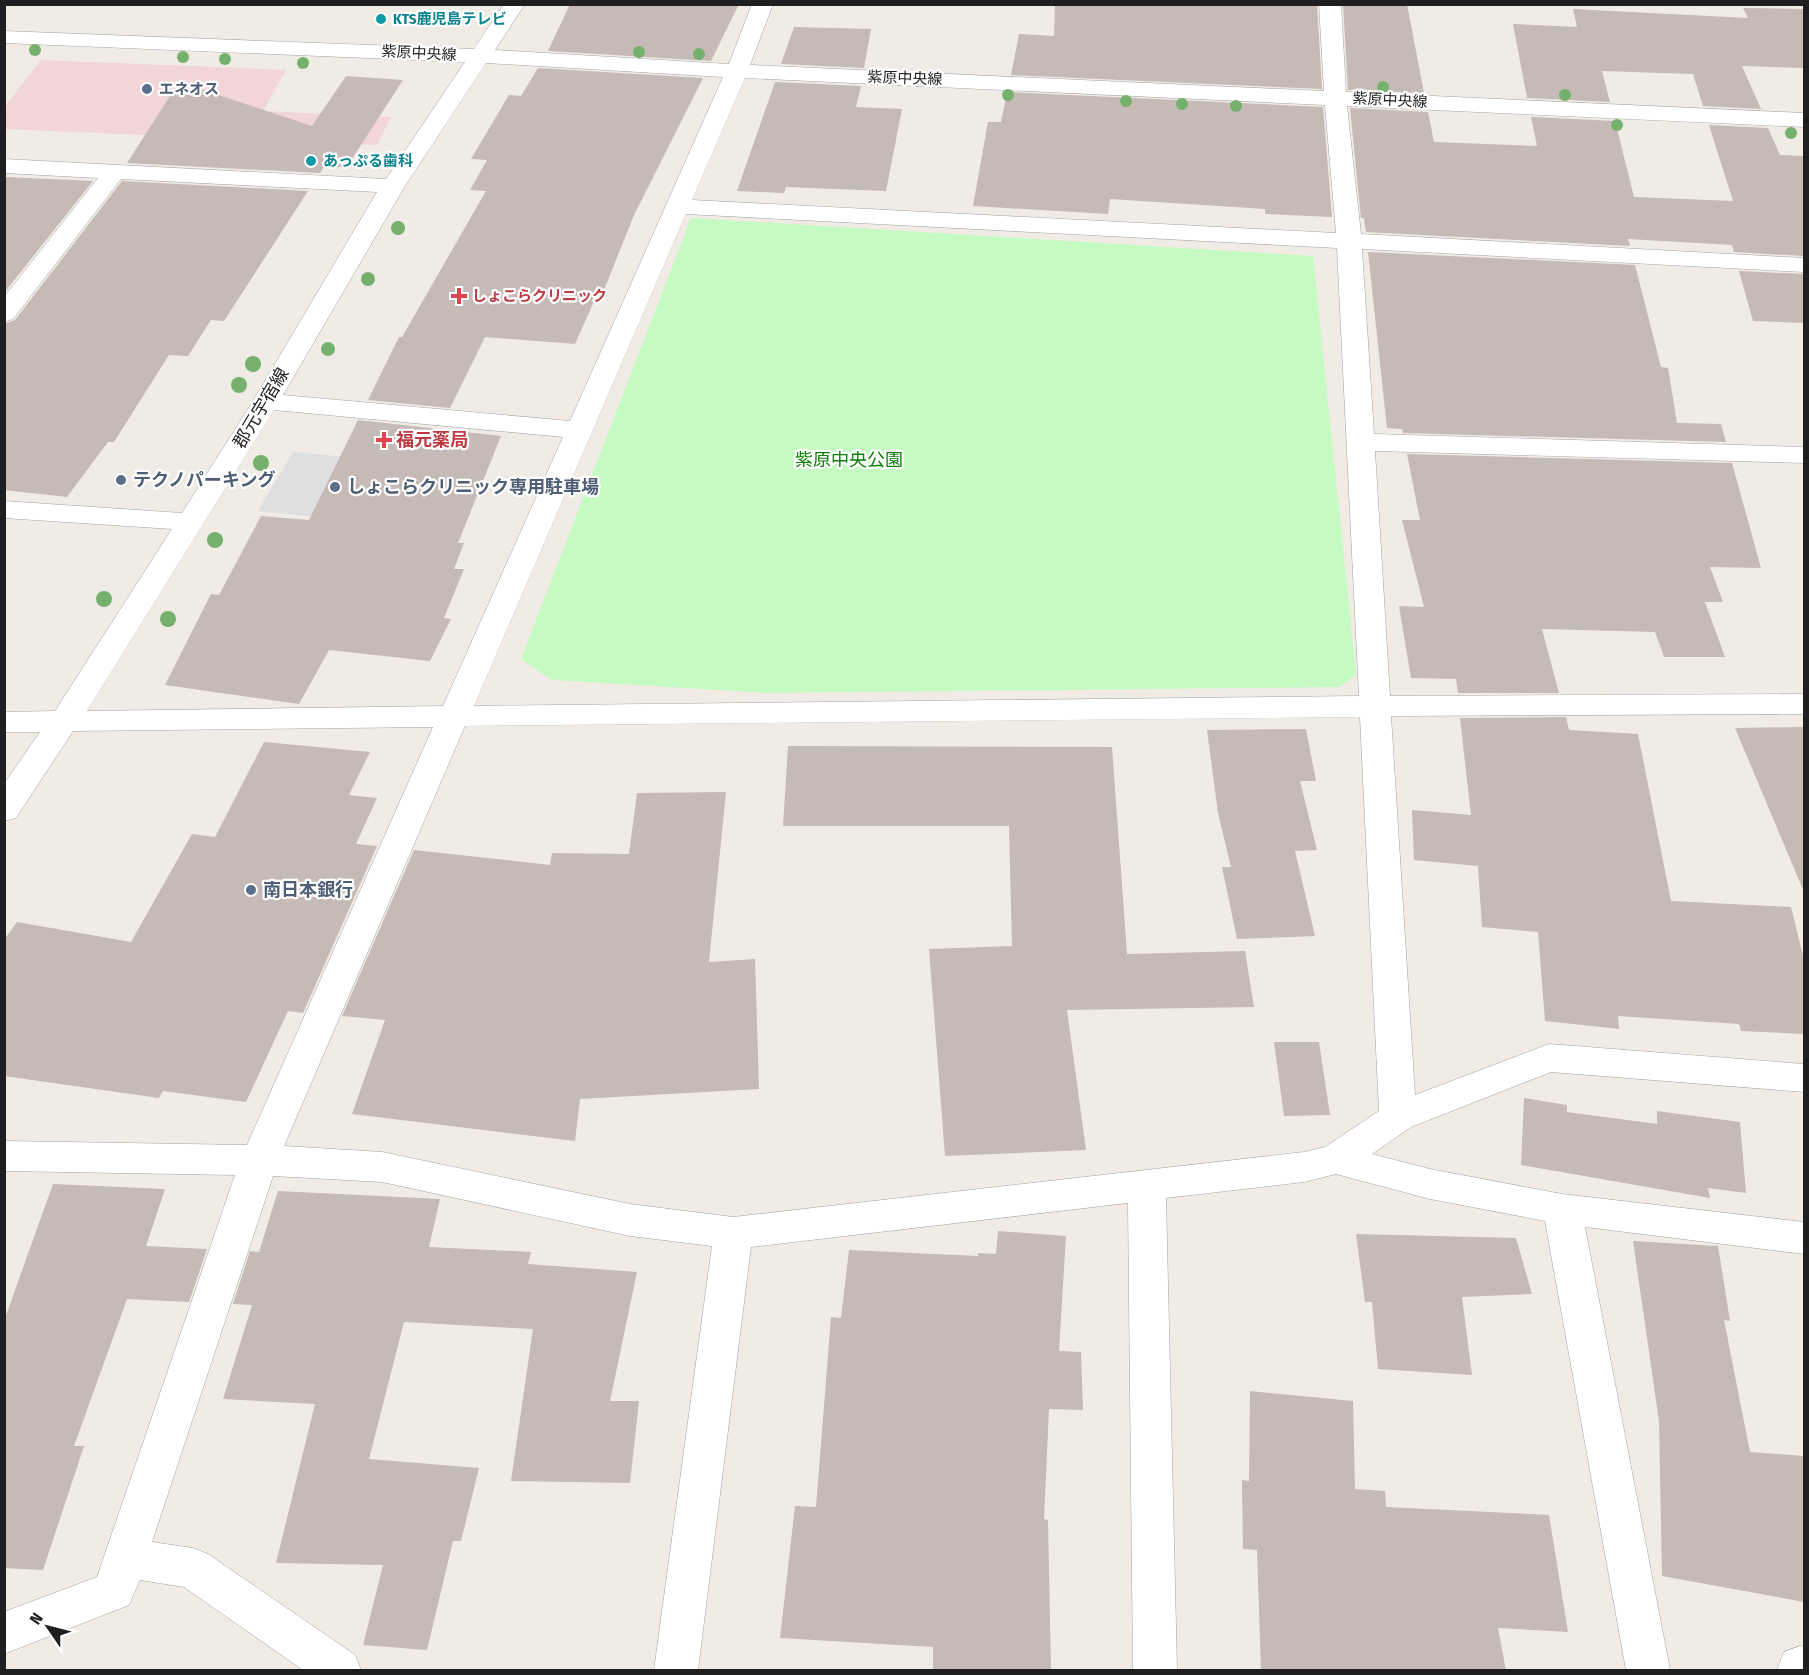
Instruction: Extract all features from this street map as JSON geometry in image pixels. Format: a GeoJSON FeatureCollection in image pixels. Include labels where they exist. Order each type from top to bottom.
{"type":"FeatureCollection","features":[{"type":"Feature","properties":{"kind":"street","name":"郡元宇宿線"},"geometry":{"type":"LineString","coordinates":[[4,810],[64,723],[266,401],[393,186],[515,4]]}},
{"type":"Feature","properties":{"kind":"street"},"geometry":{"type":"LineString","coordinates":[[4,1633],[114,1592],[260,1160],[737,71],[763,4]]}},
{"type":"Feature","properties":{"kind":"street"},"geometry":{"type":"LineString","coordinates":[[1330,4],[1335,97],[1349,239],[1398,1118]]}},
{"type":"Feature","properties":{"kind":"street","name":"紫原中央線"},"geometry":{"type":"LineString","coordinates":[[4,37],[372,50],[737,71],[1804,120]]}},
{"type":"Feature","properties":{"kind":"street"},"geometry":{"type":"LineString","coordinates":[[4,166],[393,186]]}},
{"type":"Feature","properties":{"kind":"street"},"geometry":{"type":"LineString","coordinates":[[7,308],[114,173]]}},
{"type":"Feature","properties":{"kind":"street"},"geometry":{"type":"LineString","coordinates":[[676,206],[1349,239],[1804,265]]}},
{"type":"Feature","properties":{"kind":"street"},"geometry":{"type":"LineString","coordinates":[[266,401],[579,430]]}},
{"type":"Feature","properties":{"kind":"street"},"geometry":{"type":"LineString","coordinates":[[1360,442],[1804,455]]}},
{"type":"Feature","properties":{"kind":"street"},"geometry":{"type":"LineString","coordinates":[[4,509],[189,522]]}},
{"type":"Feature","properties":{"kind":"street"},"geometry":{"type":"LineString","coordinates":[[4,722],[1075,708],[1804,704]]}},
{"type":"Feature","properties":{"kind":"street"},"geometry":{"type":"LineString","coordinates":[[4,1156],[260,1160],[382,1167],[630,1220],[733,1233],[1147,1187],[1304,1167],[1336,1159],[1398,1118],[1549,1058],[1804,1078]]}},
{"type":"Feature","properties":{"kind":"street"},"geometry":{"type":"LineString","coordinates":[[1336,1159],[1430,1184],[1562,1209],[1804,1238]]}},
{"type":"Feature","properties":{"kind":"street"},"geometry":{"type":"LineString","coordinates":[[1147,1187],[1155,1671]]}},
{"type":"Feature","properties":{"kind":"street"},"geometry":{"type":"LineString","coordinates":[[1562,1209],[1648,1671]]}},
{"type":"Feature","properties":{"kind":"street"},"geometry":{"type":"LineString","coordinates":[[676,1671],[733,1233]]}},
{"type":"Feature","properties":{"kind":"street"},"geometry":{"type":"LineString","coordinates":[[125,1558],[193,1568],[339,1671]]}},
{"type":"Feature","properties":{"kind":"shaded area","name":"エネオス"},"geometry":{"type":"Polygon","coordinates":[[[41,60],[286,70],[263,111],[391,117],[377,145],[5,129],[4,108],[41,60]]]}},
{"type":"Feature","properties":{"kind":"shaded area","name":"しょこらクリニック専用駐車場"},"geometry":{"type":"Polygon","coordinates":[[[293,452],[411,463],[379,523],[258,511],[293,452]]]}},
{"type":"Feature","properties":{"kind":"green space","name":"紫原中央公園"},"geometry":{"type":"Polygon","coordinates":[[[691,218],[1313,256],[1356,674],[1340,687],[767,693],[552,680],[521,659],[691,218]]]}},
{"type":"Feature","properties":{"kind":"building"},"geometry":{"type":"Polygon","coordinates":[[[570,4],[739,4],[711,61],[548,51],[570,4]]]}},
{"type":"Feature","properties":{"kind":"building"},"geometry":{"type":"Polygon","coordinates":[[[1055,4],[1317,4],[1322,89],[1011,75],[1019,34],[1054,36],[1055,4]]]}},
{"type":"Feature","properties":{"kind":"building"},"geometry":{"type":"Polygon","coordinates":[[[1343,4],[1407,4],[1424,93],[1348,90],[1343,4]]]}},
{"type":"Feature","properties":{"kind":"building"},"geometry":{"type":"Polygon","coordinates":[[[1743,8],[1804,9],[1804,68],[1742,66],[1761,109],[1703,106],[1693,74],[1602,71],[1610,102],[1527,98],[1513,24],[1577,27],[1573,9],[1748,18],[1743,8]]]}},
{"type":"Feature","properties":{"kind":"building"},"geometry":{"type":"Polygon","coordinates":[[[794,27],[871,29],[864,68],[781,64],[794,27]]]}},
{"type":"Feature","properties":{"kind":"building"},"geometry":{"type":"Polygon","coordinates":[[[538,68],[703,78],[634,215],[600,300],[595,299],[575,344],[485,337],[450,408],[368,400],[399,337],[402,337],[486,191],[470,190],[487,160],[471,159],[509,95],[521,96],[538,68]]]}},
{"type":"Feature","properties":{"kind":"building"},"geometry":{"type":"Polygon","coordinates":[[[346,76],[403,80],[350,162],[341,167],[323,168],[320,173],[127,163],[179,82],[312,126],[346,76]]]}},
{"type":"Feature","properties":{"kind":"building"},"geometry":{"type":"Polygon","coordinates":[[[775,82],[861,86],[856,107],[902,109],[886,191],[786,187],[784,193],[737,191],[775,82]]]}},
{"type":"Feature","properties":{"kind":"building"},"geometry":{"type":"Polygon","coordinates":[[[1007,92],[1323,107],[1332,217],[1265,214],[1265,209],[1110,199],[1108,214],[973,206],[988,122],[1001,122],[1007,92]]]}},
{"type":"Feature","properties":{"kind":"building"},"geometry":{"type":"Polygon","coordinates":[[[1350,108],[1428,112],[1434,142],[1537,146],[1531,117],[1615,121],[1634,197],[1733,201],[1709,125],[1768,128],[1780,155],[1804,156],[1804,256],[1734,252],[1732,245],[1628,239],[1630,246],[1366,232],[1364,218],[1361,218],[1350,108]]]}},
{"type":"Feature","properties":{"kind":"building"},"geometry":{"type":"Polygon","coordinates":[[[4,177],[93,181],[4,293],[4,177]]]}},
{"type":"Feature","properties":{"kind":"building"},"geometry":{"type":"Polygon","coordinates":[[[122,181],[308,191],[224,321],[211,320],[188,356],[169,355],[114,442],[108,442],[67,497],[4,490],[4,324],[15,320],[122,181]]]}},
{"type":"Feature","properties":{"kind":"building"},"geometry":{"type":"Polygon","coordinates":[[[1368,252],[1635,265],[1661,367],[1668,368],[1677,423],[1721,424],[1726,442],[1403,433],[1402,429],[1387,428],[1368,252]]]}},
{"type":"Feature","properties":{"kind":"building"},"geometry":{"type":"Polygon","coordinates":[[[1739,271],[1804,274],[1804,323],[1753,321],[1739,271]]]}},
{"type":"Feature","properties":{"kind":"building"},"geometry":{"type":"Polygon","coordinates":[[[358,420],[501,436],[458,543],[464,543],[454,569],[464,569],[444,618],[451,619],[430,661],[329,650],[299,704],[165,685],[211,594],[219,595],[261,516],[309,520],[358,420]]]}},
{"type":"Feature","properties":{"kind":"building"},"geometry":{"type":"Polygon","coordinates":[[[1407,454],[1732,463],[1761,568],[1710,567],[1723,602],[1705,602],[1725,657],[1664,657],[1655,632],[1542,629],[1559,693],[1458,693],[1456,679],[1411,678],[1399,606],[1424,607],[1402,520],[1420,520],[1407,454]]]}},
{"type":"Feature","properties":{"kind":"building"},"geometry":{"type":"Polygon","coordinates":[[[1566,717],[1569,730],[1638,734],[1671,901],[1791,907],[1804,960],[1804,1034],[1741,1031],[1739,1024],[1618,1016],[1619,1029],[1545,1021],[1538,932],[1482,927],[1478,866],[1414,860],[1412,810],[1471,815],[1460,718],[1566,717]]]}},
{"type":"Feature","properties":{"kind":"building"},"geometry":{"type":"Polygon","coordinates":[[[1804,727],[1804,892],[1735,728],[1804,727]]]}},
{"type":"Feature","properties":{"kind":"building"},"geometry":{"type":"Polygon","coordinates":[[[1306,729],[1316,781],[1300,781],[1317,850],[1295,851],[1315,936],[1237,939],[1222,867],[1231,867],[1218,813],[1207,730],[1306,729]]]}},
{"type":"Feature","properties":{"kind":"building"},"geometry":{"type":"Polygon","coordinates":[[[264,742],[370,752],[349,795],[377,798],[356,844],[377,846],[303,1013],[288,1011],[246,1102],[163,1091],[159,1098],[4,1076],[4,940],[17,922],[131,942],[192,834],[215,837],[264,742]]]}},
{"type":"Feature","properties":{"kind":"building"},"geometry":{"type":"Polygon","coordinates":[[[788,746],[1112,747],[1127,954],[1245,951],[1254,1007],[1067,1010],[1086,1150],[945,1156],[929,949],[1012,946],[1009,826],[783,826],[788,746]]]}},
{"type":"Feature","properties":{"kind":"building"},"geometry":{"type":"Polygon","coordinates":[[[726,792],[709,962],[755,959],[759,1089],[580,1099],[575,1141],[352,1114],[385,1020],[342,1016],[414,850],[550,865],[552,853],[629,854],[637,793],[726,792]]]}},
{"type":"Feature","properties":{"kind":"building"},"geometry":{"type":"Polygon","coordinates":[[[1274,1042],[1319,1042],[1330,1115],[1284,1116],[1274,1042]]]}},
{"type":"Feature","properties":{"kind":"building"},"geometry":{"type":"Polygon","coordinates":[[[1524,1098],[1567,1105],[1567,1112],[1657,1124],[1657,1111],[1740,1122],[1746,1193],[1708,1188],[1710,1198],[1521,1165],[1524,1098]]]}},
{"type":"Feature","properties":{"kind":"building"},"geometry":{"type":"Polygon","coordinates":[[[53,1184],[165,1189],[146,1246],[207,1249],[189,1302],[127,1299],[74,1446],[84,1446],[43,1570],[4,1568],[4,1321],[53,1184]]]}},
{"type":"Feature","properties":{"kind":"building"},"geometry":{"type":"Polygon","coordinates":[[[278,1191],[440,1199],[429,1247],[531,1252],[528,1264],[637,1272],[610,1401],[639,1401],[630,1483],[511,1481],[533,1329],[404,1322],[369,1459],[479,1468],[461,1541],[453,1541],[427,1650],[363,1645],[383,1565],[276,1563],[315,1404],[223,1399],[252,1305],[233,1304],[250,1251],[259,1252],[278,1191]]]}},
{"type":"Feature","properties":{"kind":"building"},"geometry":{"type":"Polygon","coordinates":[[[998,1231],[1066,1236],[1059,1351],[1081,1352],[1083,1410],[1049,1409],[1044,1519],[1048,1520],[1051,1671],[933,1671],[933,1647],[780,1638],[795,1506],[816,1507],[831,1317],[841,1318],[849,1250],[978,1256],[978,1253],[996,1254],[998,1231]]]}},
{"type":"Feature","properties":{"kind":"building"},"geometry":{"type":"Polygon","coordinates":[[[1356,1234],[1516,1238],[1532,1294],[1462,1297],[1472,1375],[1378,1369],[1372,1302],[1365,1302],[1356,1234]]]}},
{"type":"Feature","properties":{"kind":"building"},"geometry":{"type":"Polygon","coordinates":[[[1633,1241],[1718,1246],[1730,1321],[1724,1320],[1750,1452],[1804,1456],[1804,1602],[1662,1576],[1659,1421],[1633,1241]]]}},
{"type":"Feature","properties":{"kind":"building"},"geometry":{"type":"Polygon","coordinates":[[[1250,1391],[1353,1401],[1355,1489],[1385,1491],[1386,1507],[1549,1515],[1568,1632],[1498,1628],[1506,1671],[1261,1671],[1257,1550],[1243,1549],[1242,1480],[1249,1481],[1250,1391]]]}},
{"type":"Feature","properties":{"kind":"place","name":"KTS鹿児島テレビ"},"geometry":{"type":"Point","coordinates":[381,19]}},
{"type":"Feature","properties":{"kind":"place","name":"エネオス"},"geometry":{"type":"Point","coordinates":[147,89]}},
{"type":"Feature","properties":{"kind":"place","name":"あっぷる歯科"},"geometry":{"type":"Point","coordinates":[311,161]}},
{"type":"Feature","properties":{"kind":"place","name":"しょこらクリニック"},"geometry":{"type":"Point","coordinates":[459,296]}},
{"type":"Feature","properties":{"kind":"place","name":"福元薬局"},"geometry":{"type":"Point","coordinates":[384,440]}},
{"type":"Feature","properties":{"kind":"place","name":"テクノパーキング"},"geometry":{"type":"Point","coordinates":[121,480]}},
{"type":"Feature","properties":{"kind":"place","name":"しょこらクリニック専用駐車場"},"geometry":{"type":"Point","coordinates":[335,487]}},
{"type":"Feature","properties":{"kind":"place","name":"南日本銀行"},"geometry":{"type":"Point","coordinates":[251,890]}}]}
